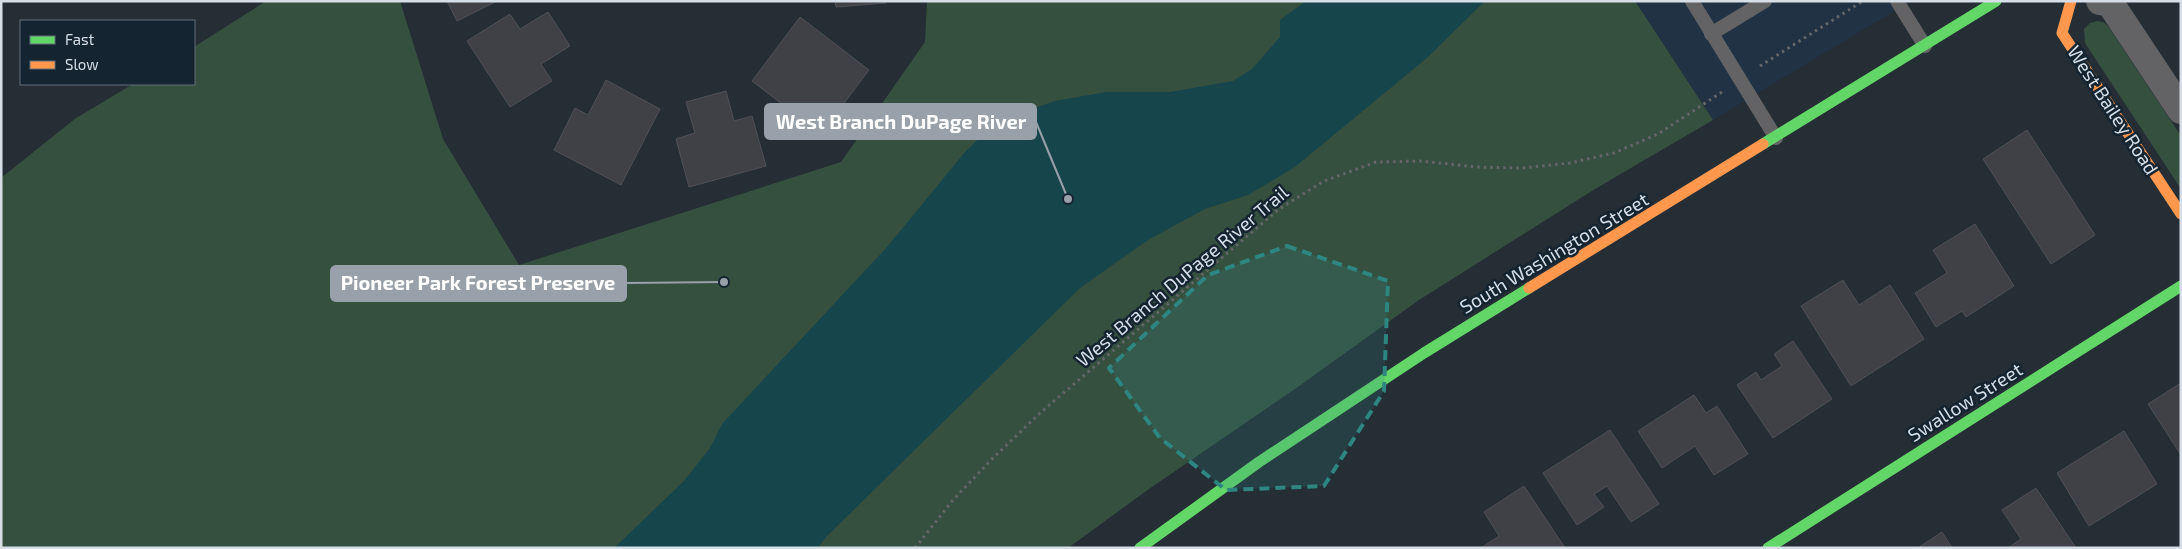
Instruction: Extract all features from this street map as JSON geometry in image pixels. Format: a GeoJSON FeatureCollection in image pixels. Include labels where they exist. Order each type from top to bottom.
{"type":"FeatureCollection","features":[{"type":"Feature","properties":{"kind":"main road","name":"South Washington Street"},"geometry":{"type":"LineString","coordinates":[[1140,548],[1259,462],[1424,353],[1996,1]]}},
{"type":"Feature","properties":{"kind":"main road","name":"West Bailey Road"},"geometry":{"type":"LineString","coordinates":[[2071,1],[2062,33],[2181,214]]}},
{"type":"Feature","properties":{"kind":"main road","name":"Swallow Street"},"geometry":{"type":"LineString","coordinates":[[1768,548],[2181,286]]}},
{"type":"Feature","properties":{"kind":"street"},"geometry":{"type":"LineString","coordinates":[[2100,1],[2110,3],[2181,110]]}},
{"type":"Feature","properties":{"kind":"lane"},"geometry":{"type":"LineString","coordinates":[[1692,1],[1776,138]]}},
{"type":"Feature","properties":{"kind":"lane"},"geometry":{"type":"LineString","coordinates":[[1712,34],[1765,1]]}},
{"type":"Feature","properties":{"kind":"lane"},"geometry":{"type":"LineString","coordinates":[[1897,1],[1925,46]]}},
{"type":"Feature","properties":{"kind":"path"},"geometry":{"type":"LineString","coordinates":[[1767,61],[1863,1]]}},
{"type":"Feature","properties":{"kind":"path","name":"West Branch DuPage River Trail"},"geometry":{"type":"LineString","coordinates":[[915,548],[959,494],[1040,413],[1279,209],[1324,181],[1376,162],[1422,161],[1475,167],[1522,168],[1570,163],[1614,153],[1658,134],[1723,92]]}},
{"type":"Feature","properties":{"kind":"highlighted area"},"geometry":{"type":"Polygon","coordinates":[[[1287,246],[1388,281],[1384,391],[1324,486],[1226,490],[1160,438],[1109,368],[1208,275],[1287,246]]]}},
{"type":"Feature","properties":{"kind":"shaded area"},"geometry":{"type":"Polygon","coordinates":[[[1306,1],[1485,1],[1428,57],[1295,167],[1248,195],[1205,209],[1148,240],[1080,288],[826,537],[818,548],[614,548],[684,481],[710,448],[722,424],[887,247],[965,152],[990,128],[1020,113],[1055,101],[1106,92],[1170,92],[1233,81],[1252,69],[1280,37],[1280,20],[1306,1]]]}},
{"type":"Feature","properties":{"kind":"shaded area"},"geometry":{"type":"Polygon","coordinates":[[[1635,1],[1911,1],[1713,120],[1635,1]]]}},
{"type":"Feature","properties":{"kind":"green space"},"geometry":{"type":"Polygon","coordinates":[[[266,1],[400,1],[443,139],[519,265],[841,162],[925,42],[927,1],[1635,1],[1713,120],[1595,189],[1419,300],[1068,548],[1,548],[1,178],[76,118],[131,85],[195,85],[195,46],[266,1]]]}},
{"type":"Feature","properties":{"kind":"green space"},"geometry":{"type":"Polygon","coordinates":[[[2103,22],[2108,26],[2181,136],[2181,189],[2085,43],[2084,29],[2090,23],[2103,22]]]}},
{"type":"Feature","properties":{"kind":"building"},"geometry":{"type":"Polygon","coordinates":[[[447,1],[497,1],[457,21],[447,1]]]}},
{"type":"Feature","properties":{"kind":"building"},"geometry":{"type":"Polygon","coordinates":[[[835,1],[886,1],[886,3],[836,7],[835,1]]]}},
{"type":"Feature","properties":{"kind":"building"},"geometry":{"type":"Polygon","coordinates":[[[548,12],[570,46],[541,64],[552,81],[510,107],[467,41],[510,14],[520,29],[548,12]]]}},
{"type":"Feature","properties":{"kind":"building"},"geometry":{"type":"Polygon","coordinates":[[[800,17],[869,70],[821,134],[752,81],[800,17]]]}},
{"type":"Feature","properties":{"kind":"building"},"geometry":{"type":"Polygon","coordinates":[[[606,80],[660,109],[621,185],[554,150],[575,108],[588,115],[606,80]]]}},
{"type":"Feature","properties":{"kind":"building"},"geometry":{"type":"Polygon","coordinates":[[[726,91],[734,121],[752,116],[766,166],[689,187],[676,139],[695,133],[686,102],[726,91]]]}},
{"type":"Feature","properties":{"kind":"building"},"geometry":{"type":"Polygon","coordinates":[[[2027,130],[2095,235],[2051,264],[1983,159],[2027,130]]]}},
{"type":"Feature","properties":{"kind":"building"},"geometry":{"type":"Polygon","coordinates":[[[1975,224],[2014,286],[1966,317],[1962,311],[1936,327],[1915,293],[1947,273],[1933,250],[1975,224]]]}},
{"type":"Feature","properties":{"kind":"building"},"geometry":{"type":"Polygon","coordinates":[[[1843,280],[1859,305],[1890,285],[1924,339],[1851,386],[1801,306],[1843,280]]]}},
{"type":"Feature","properties":{"kind":"building"},"geometry":{"type":"Polygon","coordinates":[[[1793,341],[1832,399],[1773,438],[1737,385],[1756,372],[1761,380],[1782,366],[1774,354],[1793,341]]]}},
{"type":"Feature","properties":{"kind":"building"},"geometry":{"type":"Polygon","coordinates":[[[2181,383],[2181,455],[2148,404],[2181,383]]]}},
{"type":"Feature","properties":{"kind":"building"},"geometry":{"type":"Polygon","coordinates":[[[1694,395],[1706,413],[1717,406],[1748,454],[1714,475],[1695,446],[1662,468],[1638,431],[1694,395]]]}},
{"type":"Feature","properties":{"kind":"building"},"geometry":{"type":"Polygon","coordinates":[[[1610,430],[1659,504],[1631,522],[1607,486],[1594,494],[1604,507],[1577,525],[1543,473],[1610,430]]]}},
{"type":"Feature","properties":{"kind":"building"},"geometry":{"type":"Polygon","coordinates":[[[2124,431],[2157,484],[2089,526],[2057,473],[2124,431]]]}},
{"type":"Feature","properties":{"kind":"building"},"geometry":{"type":"Polygon","coordinates":[[[1524,486],[1565,548],[1481,548],[1499,536],[1484,512],[1524,486]]]}},
{"type":"Feature","properties":{"kind":"building"},"geometry":{"type":"Polygon","coordinates":[[[2036,488],[2076,548],[2008,548],[2021,539],[2002,510],[2036,488]]]}},
{"type":"Feature","properties":{"kind":"building"},"geometry":{"type":"Polygon","coordinates":[[[1942,532],[1952,548],[1918,548],[1942,532]]]}},
{"type":"Feature","properties":{"kind":"traffic: fast"},"geometry":{"type":"LineString","coordinates":[[1763,144],[1996,1]]}},
{"type":"Feature","properties":{"kind":"traffic: fast"},"geometry":{"type":"LineString","coordinates":[[1768,548],[2181,286]]}},
{"type":"Feature","properties":{"kind":"traffic: fast"},"geometry":{"type":"LineString","coordinates":[[1140,548],[1259,462],[1424,353],[1529,288]]}},
{"type":"Feature","properties":{"kind":"traffic: slow"},"geometry":{"type":"LineString","coordinates":[[2071,1],[2062,33],[2181,214]]}},
{"type":"Feature","properties":{"kind":"traffic: slow"},"geometry":{"type":"LineString","coordinates":[[1529,288],[1763,144]]}},
{"type":"Feature","properties":{"kind":"place","name":"West Branch DuPage River"},"geometry":{"type":"Point","coordinates":[1068,199]}},
{"type":"Feature","properties":{"kind":"place","name":"Pioneer Park Forest Preserve"},"geometry":{"type":"Point","coordinates":[724,282]}}]}
